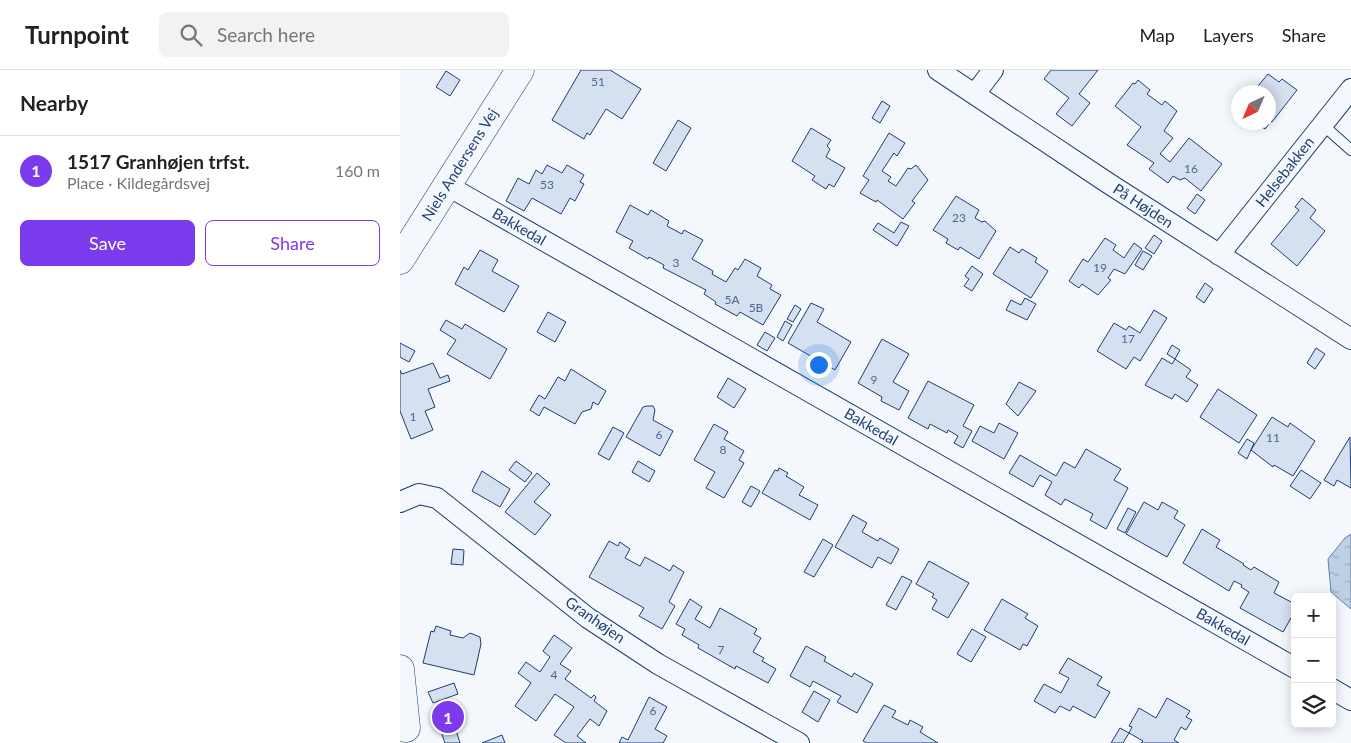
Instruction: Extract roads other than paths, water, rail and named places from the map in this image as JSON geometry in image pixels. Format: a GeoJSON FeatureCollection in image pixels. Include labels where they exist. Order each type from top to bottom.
{"type":"FeatureCollection","features":[{"type":"Feature","properties":{"kind":"street","name":"Niels Andersens Vej"},"geometry":{"type":"LineString","coordinates":[[400,260],[520,70]]}},
{"type":"Feature","properties":{"kind":"street","name":"På Højden"},"geometry":{"type":"LineString","coordinates":[[938,70],[1219,256],[1351,339]]}},
{"type":"Feature","properties":{"kind":"street"},"geometry":{"type":"LineString","coordinates":[[974,94],[993,70]]}},
{"type":"Feature","properties":{"kind":"street","name":"Helsebakken"},"geometry":{"type":"LineString","coordinates":[[1219,256],[1351,89]]}},
{"type":"Feature","properties":{"kind":"street","name":"Bakkedal"},"geometry":{"type":"LineString","coordinates":[[448,186],[1291,666]]}},
{"type":"Feature","properties":{"kind":"street","name":"Granhøjen"},"geometry":{"type":"LineString","coordinates":[[400,502],[419,494],[437,498],[588,618],[658,664],[799,743]]}},
{"type":"Feature","properties":{"kind":"street"},"geometry":{"type":"LineString","coordinates":[[400,669],[405,729]]}},
{"type":"Feature","properties":{"kind":"street"},"geometry":{"type":"LineString","coordinates":[[1336,691],[1351,700]]}},
{"type":"Feature","properties":{"kind":"lane"},"geometry":{"type":"LineString","coordinates":[[1323,125],[1351,150]]}},
{"type":"Feature","properties":{"kind":"water"},"geometry":{"type":"Polygon","coordinates":[[[1351,534],[1351,609],[1336,596],[1336,593],[1331,592],[1328,559],[1345,538],[1351,534]]]}},
{"type":"Feature","properties":{"kind":"place","name":"1517 Granhøjen trfst."},"geometry":{"type":"Point","coordinates":[448,717]}}]}
